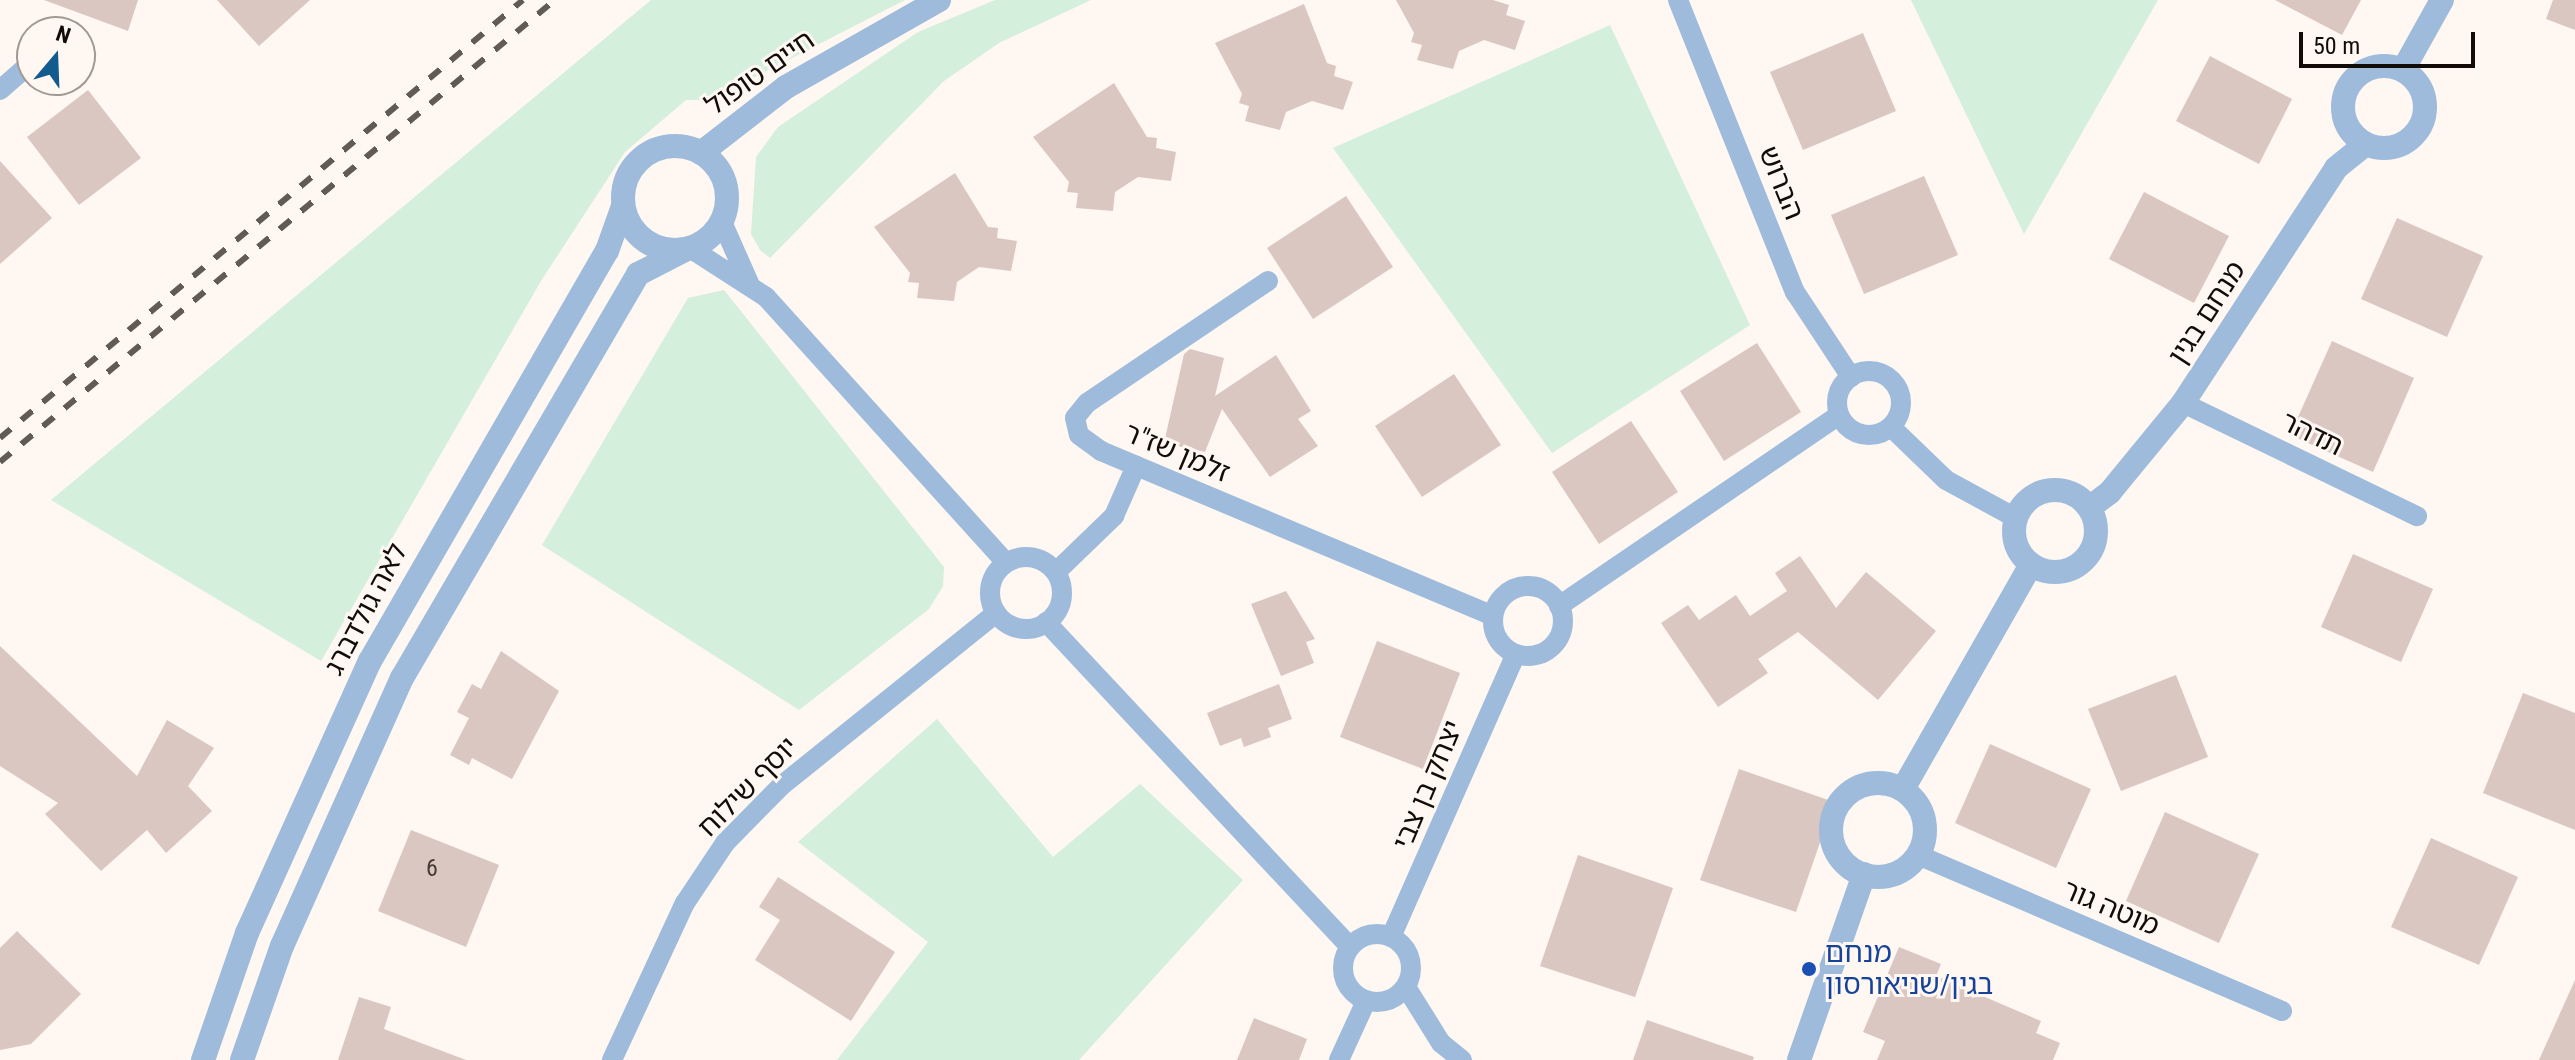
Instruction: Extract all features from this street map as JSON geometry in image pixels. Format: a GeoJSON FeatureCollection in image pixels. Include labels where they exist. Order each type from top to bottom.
{"type":"FeatureCollection","features":[{"type":"Feature","properties":{"kind":"street","name":"חיים טופול"},"geometry":{"type":"LineString","coordinates":[[701,153],[786,87],[939,0]]}},
{"type":"Feature","properties":{"kind":"street","name":"הברוש"},"geometry":{"type":"LineString","coordinates":[[1678,0],[1795,292],[1851,377]]}},
{"type":"Feature","properties":{"kind":"street"},"geometry":{"type":"LineString","coordinates":[[2403,70],[2442,0]]}},
{"type":"Feature","properties":{"kind":"street"},"geometry":{"type":"LineString","coordinates":[[2377,66],[2403,70],[2421,89],[2421,127],[2402,144],[2366,144],[2344,115],[2346,91],[2377,66]]}},
{"type":"Feature","properties":{"kind":"street"},"geometry":{"type":"LineString","coordinates":[[0,90],[16,76]]}},
{"type":"Feature","properties":{"kind":"street","name":"מנחם בגין"},"geometry":{"type":"LineString","coordinates":[[2089,508],[2110,492],[2183,403],[2336,168],[2366,144]]}},
{"type":"Feature","properties":{"kind":"street"},"geometry":{"type":"LineString","coordinates":[[749,283],[722,222],[725,183],[701,153],[668,146],[638,160],[623,189],[623,206],[633,229],[652,245],[688,249],[749,283],[1006,563]]}},
{"type":"Feature","properties":{"kind":"street","name":"לאה גולדברג"},"geometry":{"type":"LineString","coordinates":[[203,1060],[265,890],[370,661],[607,251],[623,206]]}},
{"type":"Feature","properties":{"kind":"street"},"geometry":{"type":"LineString","coordinates":[[242,1060],[305,890],[402,678],[638,274],[688,249],[722,222]]}},
{"type":"Feature","properties":{"kind":"street","name":"זלמן שז\"ר"},"geometry":{"type":"LineString","coordinates":[[1268,281],[1078,413],[1075,430],[1084,441],[1136,466],[1493,616]]}},
{"type":"Feature","properties":{"kind":"street"},"geometry":{"type":"LineString","coordinates":[[1868,370],[1893,380],[1902,401],[1891,427],[1867,436],[1839,415],[1838,393],[1851,377],[1868,370]]}},
{"type":"Feature","properties":{"kind":"street","name":"תדהר"},"geometry":{"type":"LineString","coordinates":[[2183,403],[2417,516]]}},
{"type":"Feature","properties":{"kind":"street"},"geometry":{"type":"LineString","coordinates":[[1559,606],[1839,415]]}},
{"type":"Feature","properties":{"kind":"street"},"geometry":{"type":"LineString","coordinates":[[1891,427],[1946,480],[2016,518]]}},
{"type":"Feature","properties":{"kind":"street"},"geometry":{"type":"LineString","coordinates":[[1056,572],[1114,516],[1136,466]]}},
{"type":"Feature","properties":{"kind":"street"},"geometry":{"type":"LineString","coordinates":[[2050,490],[2066,491],[2089,508],[2096,534],[2084,560],[2059,572],[2031,565],[2014,542],[2016,518],[2025,502],[2050,490]]}},
{"type":"Feature","properties":{"kind":"street"},"geometry":{"type":"LineString","coordinates":[[1032,557],[1056,572],[1061,599],[1046,622],[1020,628],[996,613],[990,587],[1006,563],[1032,557]]}},
{"type":"Feature","properties":{"kind":"street"},"geometry":{"type":"LineString","coordinates":[[1903,789],[2031,565]]}},
{"type":"Feature","properties":{"kind":"street"},"geometry":{"type":"LineString","coordinates":[[1521,587],[1542,589],[1559,606],[1557,640],[1538,655],[1516,654],[1498,639],[1493,616],[1500,600],[1521,587]]}},
{"type":"Feature","properties":{"kind":"street","name":"יוסף שילוח"},"geometry":{"type":"LineString","coordinates":[[612,1060],[685,903],[725,843],[781,786],[996,613]]}},
{"type":"Feature","properties":{"kind":"street"},"geometry":{"type":"LineString","coordinates":[[1046,622],[1350,947]]}},
{"type":"Feature","properties":{"kind":"street","name":"יצחק בן צבי"},"geometry":{"type":"LineString","coordinates":[[1391,937],[1516,654]]}},
{"type":"Feature","properties":{"kind":"street"},"geometry":{"type":"LineString","coordinates":[[1866,784],[1903,789],[1923,814],[1918,855],[1892,875],[1864,874],[1834,847],[1833,815],[1851,791],[1866,784]]}},
{"type":"Feature","properties":{"kind":"street","name":"מוטה גור"},"geometry":{"type":"LineString","coordinates":[[1918,855],[2282,1011]]}},
{"type":"Feature","properties":{"kind":"street"},"geometry":{"type":"LineString","coordinates":[[1799,1060],[1864,874]]}},
{"type":"Feature","properties":{"kind":"street"},"geometry":{"type":"LineString","coordinates":[[1370,935],[1391,937],[1411,965],[1406,987],[1387,1001],[1366,1001],[1343,975],[1350,947],[1370,935]]}},
{"type":"Feature","properties":{"kind":"street"},"geometry":{"type":"LineString","coordinates":[[1406,987],[1441,1043],[1462,1060]]}},
{"type":"Feature","properties":{"kind":"street"},"geometry":{"type":"LineString","coordinates":[[1339,1060],[1366,1001]]}},
{"type":"Feature","properties":{"kind":"green space"},"geometry":{"type":"Polygon","coordinates":[[[651,0],[905,0],[710,100],[686,100],[625,152],[541,281],[321,661],[51,500],[651,0]]]}},
{"type":"Feature","properties":{"kind":"green space"},"geometry":{"type":"Polygon","coordinates":[[[995,0],[1091,0],[999,43],[944,81],[770,258],[760,250],[751,234],[756,157],[778,127],[918,32],[995,0]]]}},
{"type":"Feature","properties":{"kind":"green space"},"geometry":{"type":"Polygon","coordinates":[[[1911,0],[2158,0],[2024,234],[1911,0]]]}},
{"type":"Feature","properties":{"kind":"green space"},"geometry":{"type":"Polygon","coordinates":[[[1610,25],[1750,325],[1552,453],[1333,148],[1610,25]]]}},
{"type":"Feature","properties":{"kind":"green space"},"geometry":{"type":"Polygon","coordinates":[[[724,290],[944,567],[943,586],[929,609],[799,710],[542,545],[688,298],[724,290]]]}},
{"type":"Feature","properties":{"kind":"green space"},"geometry":{"type":"Polygon","coordinates":[[[937,719],[1053,857],[1140,784],[1243,880],[1079,1060],[837,1060],[928,942],[798,842],[937,719]]]}},
{"type":"Feature","properties":{"kind":"building"},"geometry":{"type":"Polygon","coordinates":[[[44,0],[138,0],[128,31],[96,19],[96,16],[87,16],[44,0]]]}},
{"type":"Feature","properties":{"kind":"building"},"geometry":{"type":"Polygon","coordinates":[[[217,0],[310,0],[259,46],[217,0]]]}},
{"type":"Feature","properties":{"kind":"building"},"geometry":{"type":"Polygon","coordinates":[[[1396,0],[1493,0],[1509,5],[1506,15],[1525,21],[1515,50],[1484,40],[1459,51],[1453,69],[1417,60],[1422,45],[1411,42],[1414,33],[1396,0]]]}},
{"type":"Feature","properties":{"kind":"building"},"geometry":{"type":"Polygon","coordinates":[[[2275,0],[2361,0],[2342,35],[2275,0]]]}},
{"type":"Feature","properties":{"kind":"building"},"geometry":{"type":"Polygon","coordinates":[[[2553,0],[2575,0],[2575,30],[2546,19],[2553,0]]]}},
{"type":"Feature","properties":{"kind":"building"},"geometry":{"type":"Polygon","coordinates":[[[1304,4],[1327,63],[1336,66],[1334,76],[1353,82],[1343,110],[1312,101],[1286,112],[1280,130],[1245,121],[1249,106],[1239,103],[1242,94],[1215,43],[1304,4]]]}},
{"type":"Feature","properties":{"kind":"building"},"geometry":{"type":"Polygon","coordinates":[[[1863,33],[1896,111],[1803,150],[1770,72],[1863,33]]]}},
{"type":"Feature","properties":{"kind":"building"},"geometry":{"type":"Polygon","coordinates":[[[2210,56],[2292,99],[2259,164],[2176,121],[2210,56]]]}},
{"type":"Feature","properties":{"kind":"building"},"geometry":{"type":"Polygon","coordinates":[[[1114,83],[1147,137],[1157,138],[1156,148],[1176,152],[1171,181],[1138,177],[1115,192],[1113,211],[1076,208],[1078,193],[1067,192],[1069,182],[1033,137],[1114,83]]]}},
{"type":"Feature","properties":{"kind":"building"},"geometry":{"type":"Polygon","coordinates":[[[80,96],[93,96],[141,158],[79,205],[27,137],[80,96]]]}},
{"type":"Feature","properties":{"kind":"building"},"geometry":{"type":"Polygon","coordinates":[[[0,161],[52,218],[0,264],[0,161]]]}},
{"type":"Feature","properties":{"kind":"building"},"geometry":{"type":"Polygon","coordinates":[[[955,173],[988,227],[998,228],[997,238],[1017,241],[1011,271],[979,267],[957,282],[954,301],[917,298],[919,283],[908,282],[910,273],[874,227],[955,173]]]}},
{"type":"Feature","properties":{"kind":"building"},"geometry":{"type":"Polygon","coordinates":[[[1924,176],[1958,255],[1864,294],[1831,215],[1924,176]]]}},
{"type":"Feature","properties":{"kind":"building"},"geometry":{"type":"Polygon","coordinates":[[[2144,192],[2229,236],[2194,303],[2109,259],[2144,192]]]}},
{"type":"Feature","properties":{"kind":"building"},"geometry":{"type":"Polygon","coordinates":[[[1346,196],[1393,267],[1313,319],[1267,248],[1346,196]]]}},
{"type":"Feature","properties":{"kind":"building"},"geometry":{"type":"Polygon","coordinates":[[[2397,218],[2483,256],[2447,337],[2361,299],[2397,218]]]}},
{"type":"Feature","properties":{"kind":"building"},"geometry":{"type":"Polygon","coordinates":[[[2332,341],[2414,378],[2373,472],[2290,435],[2332,341]]]}},
{"type":"Feature","properties":{"kind":"building"},"geometry":{"type":"Polygon","coordinates":[[[1757,343],[1801,412],[1724,461],[1680,391],[1757,343]]]}},
{"type":"Feature","properties":{"kind":"building"},"geometry":{"type":"Polygon","coordinates":[[[1190,349],[1224,358],[1215,396],[1276,355],[1311,411],[1298,419],[1318,446],[1270,477],[1222,409],[1205,452],[1164,443],[1184,354],[1190,349]]]}},
{"type":"Feature","properties":{"kind":"building"},"geometry":{"type":"Polygon","coordinates":[[[1454,374],[1501,445],[1422,497],[1375,426],[1454,374]]]}},
{"type":"Feature","properties":{"kind":"building"},"geometry":{"type":"Polygon","coordinates":[[[1631,421],[1678,492],[1599,544],[1552,472],[1631,421]]]}},
{"type":"Feature","properties":{"kind":"building"},"geometry":{"type":"Polygon","coordinates":[[[2353,554],[2433,589],[2401,662],[2321,627],[2353,554]]]}},
{"type":"Feature","properties":{"kind":"building"},"geometry":{"type":"Polygon","coordinates":[[[1800,556],[1836,608],[1866,572],[1936,631],[1878,700],[1798,632],[1758,659],[1768,673],[1718,707],[1661,623],[1688,605],[1699,620],[1736,595],[1750,616],[1787,591],[1775,573],[1800,556]]]}},
{"type":"Feature","properties":{"kind":"building"},"geometry":{"type":"Polygon","coordinates":[[[1286,591],[1315,639],[1306,642],[1314,663],[1281,676],[1251,604],[1286,591]]]}},
{"type":"Feature","properties":{"kind":"building"},"geometry":{"type":"Polygon","coordinates":[[[1377,641],[1460,673],[1423,769],[1340,737],[1377,641]]]}},
{"type":"Feature","properties":{"kind":"building"},"geometry":{"type":"Polygon","coordinates":[[[0,646],[137,776],[167,720],[214,748],[188,786],[212,811],[166,853],[147,830],[101,871],[45,814],[58,803],[0,766],[0,646]]]}},
{"type":"Feature","properties":{"kind":"building"},"geometry":{"type":"Polygon","coordinates":[[[501,651],[559,691],[512,779],[472,758],[469,765],[450,755],[469,718],[457,712],[472,684],[481,689],[501,651]]]}},
{"type":"Feature","properties":{"kind":"building"},"geometry":{"type":"Polygon","coordinates":[[[2176,675],[2208,757],[2121,791],[2088,709],[2176,675]]]}},
{"type":"Feature","properties":{"kind":"building"},"geometry":{"type":"Polygon","coordinates":[[[1279,684],[1292,719],[1268,728],[1271,737],[1244,747],[1241,738],[1220,746],[1207,713],[1279,684]]]}},
{"type":"Feature","properties":{"kind":"building"},"geometry":{"type":"Polygon","coordinates":[[[2523,693],[2575,713],[2575,830],[2483,793],[2523,693]]]}},
{"type":"Feature","properties":{"kind":"building"},"geometry":{"type":"Polygon","coordinates":[[[1990,744],[2091,789],[2056,868],[1955,823],[1990,744]]]}},
{"type":"Feature","properties":{"kind":"building"},"geometry":{"type":"Polygon","coordinates":[[[1739,769],[1834,802],[1796,912],[1700,880],[1739,769]]]}},
{"type":"Feature","properties":{"kind":"building"},"geometry":{"type":"Polygon","coordinates":[[[2165,812],[2259,854],[2219,943],[2126,901],[2165,812]]]}},
{"type":"Feature","properties":{"kind":"building"},"geometry":{"type":"Polygon","coordinates":[[[411,830],[499,865],[466,947],[378,911],[411,830]]]}},
{"type":"Feature","properties":{"kind":"building"},"geometry":{"type":"Polygon","coordinates":[[[2431,838],[2518,877],[2479,965],[2391,927],[2431,838]]]}},
{"type":"Feature","properties":{"kind":"building"},"geometry":{"type":"Polygon","coordinates":[[[1578,855],[1673,888],[1635,997],[1540,966],[1578,855]]]}},
{"type":"Feature","properties":{"kind":"building"},"geometry":{"type":"Polygon","coordinates":[[[778,877],[895,952],[851,1021],[755,960],[780,920],[759,907],[778,877]]]}},
{"type":"Feature","properties":{"kind":"building"},"geometry":{"type":"Polygon","coordinates":[[[17,931],[81,994],[31,1044],[0,1050],[0,948],[17,931]]]}},
{"type":"Feature","properties":{"kind":"building"},"geometry":{"type":"Polygon","coordinates":[[[1899,947],[1941,964],[1936,976],[2041,1021],[2036,1033],[2060,1043],[2053,1060],[1877,1060],[1885,1041],[1863,1032],[1899,947]]]}},
{"type":"Feature","properties":{"kind":"building"},"geometry":{"type":"Polygon","coordinates":[[[2575,980],[2575,1060],[2539,1060],[2575,980]]]}},
{"type":"Feature","properties":{"kind":"building"},"geometry":{"type":"Polygon","coordinates":[[[359,997],[391,1007],[384,1029],[466,1060],[338,1060],[359,997]]]}},
{"type":"Feature","properties":{"kind":"building"},"geometry":{"type":"Polygon","coordinates":[[[1254,1018],[1307,1039],[1299,1060],[1237,1060],[1254,1018]]]}},
{"type":"Feature","properties":{"kind":"building"},"geometry":{"type":"Polygon","coordinates":[[[1647,1020],[1754,1057],[1753,1060],[1633,1060],[1647,1020]]]}},
{"type":"Feature","properties":{"kind":"railway"},"geometry":{"type":"LineString","coordinates":[[0,438],[523,0]]}},
{"type":"Feature","properties":{"kind":"railway"},"geometry":{"type":"LineString","coordinates":[[0,462],[555,0]]}},
{"type":"Feature","properties":{"kind":"place","name":"מנחם בגין/שניאורסון"},"geometry":{"type":"Point","coordinates":[1809,969]}}]}
